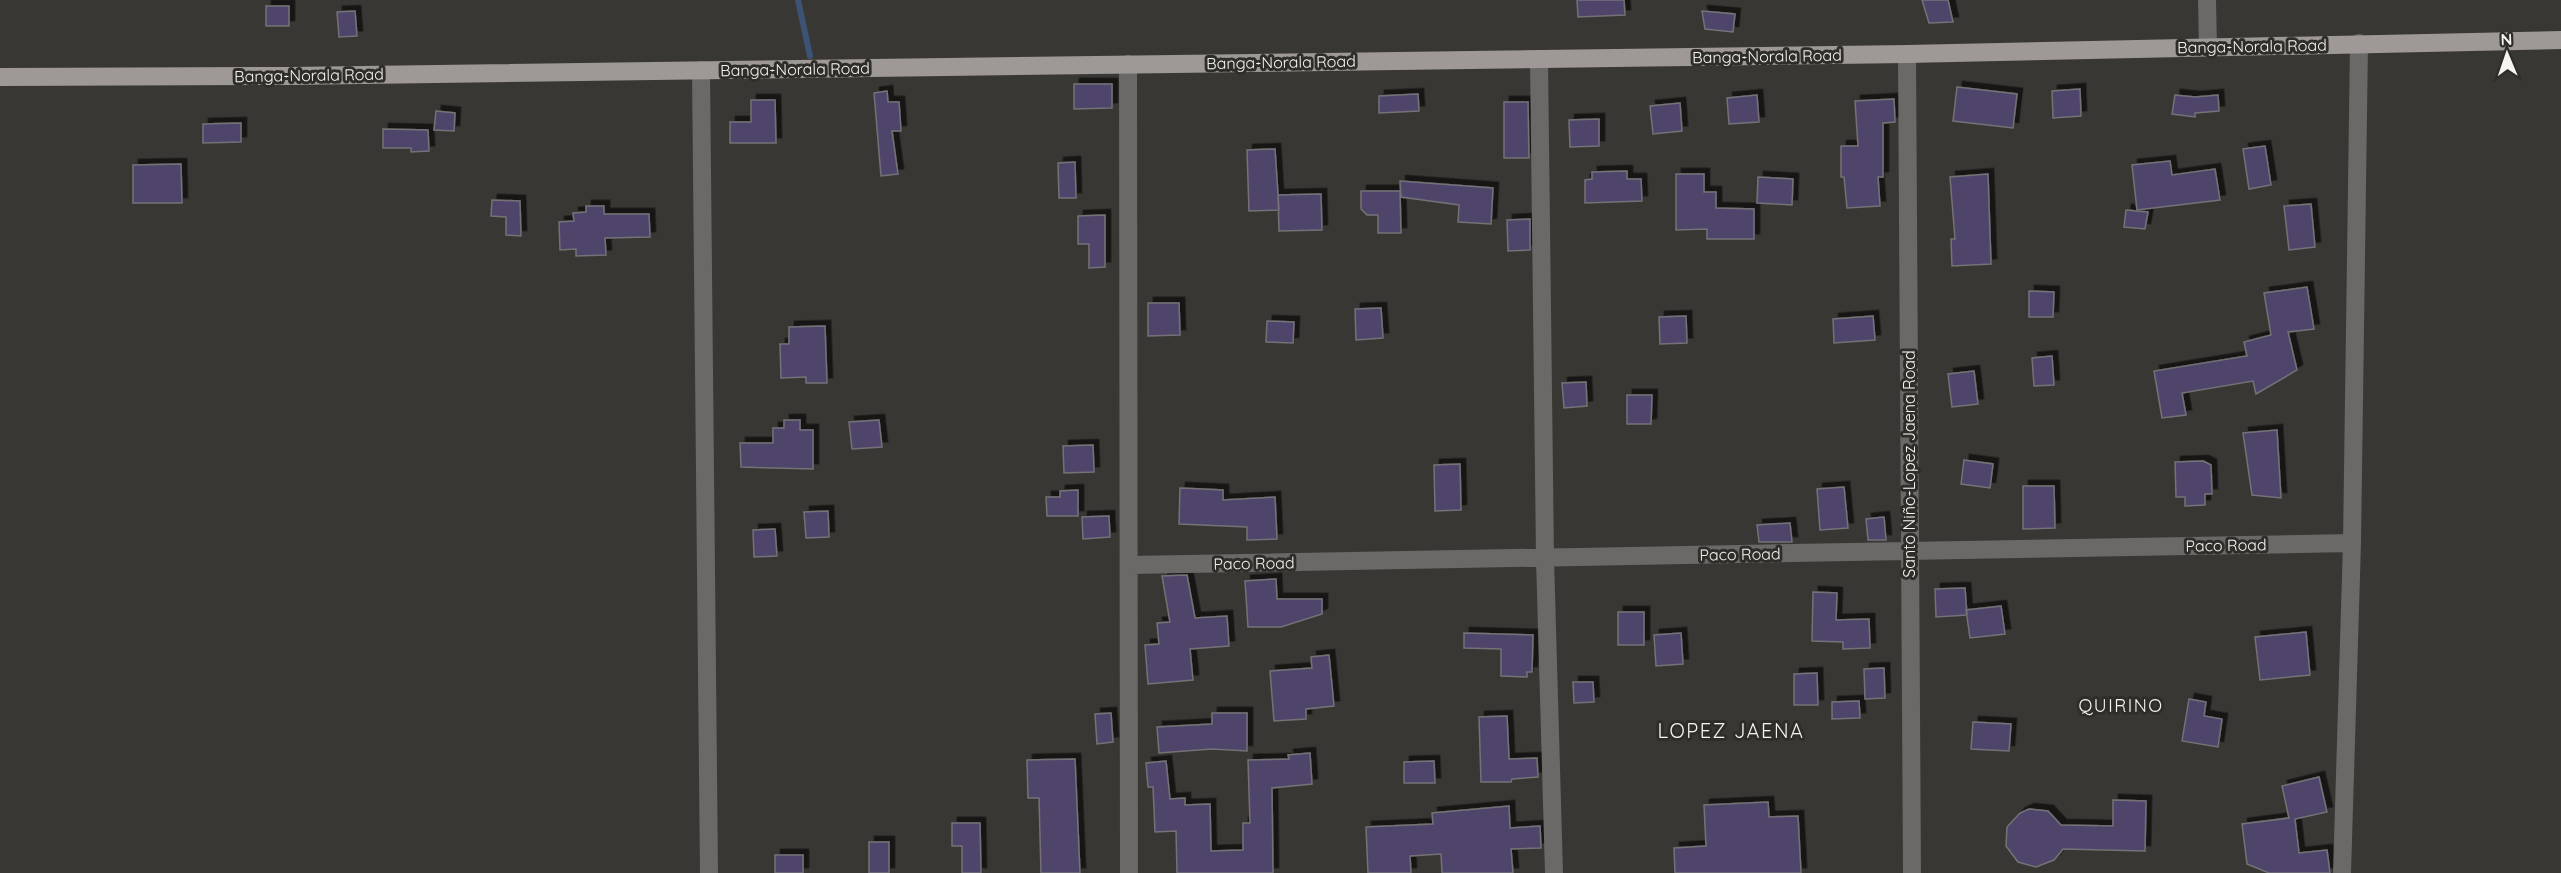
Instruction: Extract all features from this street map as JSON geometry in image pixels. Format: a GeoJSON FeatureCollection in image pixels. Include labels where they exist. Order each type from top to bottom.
{"type":"FeatureCollection","features":[{"type":"Feature","properties":{"kind":"main road","name":"Banga-Norala Road"},"geometry":{"type":"LineString","coordinates":[[0,77],[1907,54],[2561,40]]}},
{"type":"Feature","properties":{"kind":"street"},"geometry":{"type":"LineString","coordinates":[[2207,0],[2208,47]]}},
{"type":"Feature","properties":{"kind":"street"},"geometry":{"type":"LineString","coordinates":[[2342,873],[2352,543],[2359,44]]}},
{"type":"Feature","properties":{"kind":"street","name":"Santo Niño-Lopez Jaena Road"},"geometry":{"type":"LineString","coordinates":[[1907,54],[1912,873]]}},
{"type":"Feature","properties":{"kind":"street"},"geometry":{"type":"LineString","coordinates":[[1539,59],[1545,558],[1554,873]]}},
{"type":"Feature","properties":{"kind":"street"},"geometry":{"type":"LineString","coordinates":[[1128,64],[1129,873]]}},
{"type":"Feature","properties":{"kind":"street"},"geometry":{"type":"LineString","coordinates":[[700,70],[709,873]]}},
{"type":"Feature","properties":{"kind":"street","name":"Paco Road"},"geometry":{"type":"LineString","coordinates":[[1129,565],[2352,543]]}},
{"type":"Feature","properties":{"kind":"building"},"geometry":{"type":"Polygon","coordinates":[[[1577,0],[1624,0],[1625,15],[1578,17],[1577,0]]]}},
{"type":"Feature","properties":{"kind":"building"},"geometry":{"type":"Polygon","coordinates":[[[1922,0],[1948,0],[1953,22],[1929,23],[1922,0]]]}},
{"type":"Feature","properties":{"kind":"building"},"geometry":{"type":"Polygon","coordinates":[[[266,6],[289,6],[289,26],[266,26],[266,6]]]}},
{"type":"Feature","properties":{"kind":"building"},"geometry":{"type":"Polygon","coordinates":[[[355,11],[357,36],[339,37],[337,12],[355,11]]]}},
{"type":"Feature","properties":{"kind":"building"},"geometry":{"type":"Polygon","coordinates":[[[1702,11],[1735,14],[1733,32],[1705,29],[1702,11]]]}},
{"type":"Feature","properties":{"kind":"building"},"geometry":{"type":"Polygon","coordinates":[[[1074,84],[1112,84],[1112,108],[1074,109],[1074,84]]]}},
{"type":"Feature","properties":{"kind":"building"},"geometry":{"type":"Polygon","coordinates":[[[1957,87],[2017,94],[2013,128],[1953,121],[1957,87]]]}},
{"type":"Feature","properties":{"kind":"building"},"geometry":{"type":"Polygon","coordinates":[[[2080,89],[2081,116],[2053,118],[2052,91],[2080,89]]]}},
{"type":"Feature","properties":{"kind":"building"},"geometry":{"type":"Polygon","coordinates":[[[887,91],[888,102],[899,102],[901,131],[892,131],[898,174],[881,176],[874,93],[887,91]]]}},
{"type":"Feature","properties":{"kind":"building"},"geometry":{"type":"Polygon","coordinates":[[[1418,94],[1419,111],[1379,113],[1379,96],[1418,94]]]}},
{"type":"Feature","properties":{"kind":"building"},"geometry":{"type":"Polygon","coordinates":[[[1757,95],[1759,122],[1729,124],[1727,98],[1757,95]]]}},
{"type":"Feature","properties":{"kind":"building"},"geometry":{"type":"Polygon","coordinates":[[[2175,95],[2195,97],[2218,95],[2219,111],[2195,113],[2195,117],[2172,114],[2175,95]]]}},
{"type":"Feature","properties":{"kind":"building"},"geometry":{"type":"Polygon","coordinates":[[[1894,99],[1895,122],[1883,123],[1883,177],[1878,177],[1880,206],[1847,208],[1844,177],[1841,177],[1841,146],[1858,146],[1855,101],[1894,99]]]}},
{"type":"Feature","properties":{"kind":"building"},"geometry":{"type":"Polygon","coordinates":[[[751,100],[775,100],[776,143],[730,143],[730,122],[751,122],[751,100]]]}},
{"type":"Feature","properties":{"kind":"building"},"geometry":{"type":"Polygon","coordinates":[[[1504,102],[1528,102],[1529,158],[1504,158],[1504,102]]]}},
{"type":"Feature","properties":{"kind":"building"},"geometry":{"type":"Polygon","coordinates":[[[1680,103],[1682,131],[1653,134],[1650,106],[1680,103]]]}},
{"type":"Feature","properties":{"kind":"building"},"geometry":{"type":"Polygon","coordinates":[[[436,111],[455,113],[454,131],[434,130],[436,111]]]}},
{"type":"Feature","properties":{"kind":"building"},"geometry":{"type":"Polygon","coordinates":[[[1599,119],[1599,146],[1570,147],[1569,120],[1599,119]]]}},
{"type":"Feature","properties":{"kind":"building"},"geometry":{"type":"Polygon","coordinates":[[[241,123],[241,142],[203,143],[203,124],[241,123]]]}},
{"type":"Feature","properties":{"kind":"building"},"geometry":{"type":"Polygon","coordinates":[[[383,129],[428,130],[429,151],[411,152],[411,148],[383,148],[383,129]]]}},
{"type":"Feature","properties":{"kind":"building"},"geometry":{"type":"Polygon","coordinates":[[[2265,146],[2271,185],[2249,189],[2243,149],[2265,146]]]}},
{"type":"Feature","properties":{"kind":"building"},"geometry":{"type":"Polygon","coordinates":[[[1275,149],[1279,210],[1249,211],[1247,150],[1275,149]]]}},
{"type":"Feature","properties":{"kind":"building"},"geometry":{"type":"Polygon","coordinates":[[[2170,161],[2172,175],[2215,169],[2220,200],[2137,210],[2132,165],[2170,161]]]}},
{"type":"Feature","properties":{"kind":"building"},"geometry":{"type":"Polygon","coordinates":[[[1075,162],[1076,198],[1059,198],[1058,163],[1075,162]]]}},
{"type":"Feature","properties":{"kind":"building"},"geometry":{"type":"Polygon","coordinates":[[[181,164],[182,203],[133,203],[133,165],[181,164]]]}},
{"type":"Feature","properties":{"kind":"building"},"geometry":{"type":"Polygon","coordinates":[[[1627,171],[1627,179],[1641,179],[1642,201],[1585,203],[1585,180],[1592,179],[1592,172],[1627,171]]]}},
{"type":"Feature","properties":{"kind":"building"},"geometry":{"type":"Polygon","coordinates":[[[1676,174],[1704,174],[1704,192],[1716,192],[1716,208],[1754,209],[1754,239],[1707,239],[1707,229],[1676,230],[1676,174]]]}},
{"type":"Feature","properties":{"kind":"building"},"geometry":{"type":"Polygon","coordinates":[[[1988,174],[1991,264],[1952,266],[1951,239],[1955,239],[1950,177],[1988,174]]]}},
{"type":"Feature","properties":{"kind":"building"},"geometry":{"type":"Polygon","coordinates":[[[1758,177],[1793,179],[1792,205],[1757,203],[1758,177]]]}},
{"type":"Feature","properties":{"kind":"building"},"geometry":{"type":"Polygon","coordinates":[[[1400,181],[1493,188],[1491,224],[1458,222],[1459,205],[1401,197],[1400,181]]]}},
{"type":"Feature","properties":{"kind":"building"},"geometry":{"type":"Polygon","coordinates":[[[1361,191],[1400,191],[1401,233],[1378,233],[1378,215],[1367,215],[1361,209],[1361,191]]]}},
{"type":"Feature","properties":{"kind":"building"},"geometry":{"type":"Polygon","coordinates":[[[1321,194],[1322,230],[1279,231],[1278,195],[1321,194]]]}},
{"type":"Feature","properties":{"kind":"building"},"geometry":{"type":"Polygon","coordinates":[[[492,200],[520,201],[521,236],[506,235],[506,217],[491,216],[492,200]]]}},
{"type":"Feature","properties":{"kind":"building"},"geometry":{"type":"Polygon","coordinates":[[[2311,204],[2315,247],[2289,250],[2284,206],[2311,204]]]}},
{"type":"Feature","properties":{"kind":"building"},"geometry":{"type":"Polygon","coordinates":[[[586,206],[604,206],[604,214],[649,214],[650,237],[605,238],[606,255],[576,256],[576,249],[560,250],[559,222],[574,221],[573,213],[586,212],[586,206]]]}},
{"type":"Feature","properties":{"kind":"building"},"geometry":{"type":"Polygon","coordinates":[[[2126,210],[2148,212],[2145,229],[2124,227],[2126,210]]]}},
{"type":"Feature","properties":{"kind":"building"},"geometry":{"type":"Polygon","coordinates":[[[1105,215],[1105,267],[1089,268],[1089,244],[1078,244],[1078,216],[1105,215]]]}},
{"type":"Feature","properties":{"kind":"building"},"geometry":{"type":"Polygon","coordinates":[[[1530,219],[1530,250],[1508,251],[1507,220],[1530,219]]]}},
{"type":"Feature","properties":{"kind":"building"},"geometry":{"type":"Polygon","coordinates":[[[2307,287],[2314,329],[2288,332],[2297,370],[2256,394],[2253,381],[2182,393],[2186,415],[2162,418],[2154,371],[2247,356],[2244,342],[2271,335],[2264,293],[2307,287]]]}},
{"type":"Feature","properties":{"kind":"building"},"geometry":{"type":"Polygon","coordinates":[[[2029,291],[2054,292],[2053,317],[2029,317],[2029,291]]]}},
{"type":"Feature","properties":{"kind":"building"},"geometry":{"type":"Polygon","coordinates":[[[1148,303],[1179,303],[1180,335],[1148,336],[1148,303]]]}},
{"type":"Feature","properties":{"kind":"building"},"geometry":{"type":"Polygon","coordinates":[[[1381,308],[1383,338],[1356,340],[1355,309],[1381,308]]]}},
{"type":"Feature","properties":{"kind":"building"},"geometry":{"type":"Polygon","coordinates":[[[1686,316],[1687,343],[1660,344],[1659,317],[1686,316]]]}},
{"type":"Feature","properties":{"kind":"building"},"geometry":{"type":"Polygon","coordinates":[[[1873,316],[1875,340],[1834,343],[1833,319],[1873,316]]]}},
{"type":"Feature","properties":{"kind":"building"},"geometry":{"type":"Polygon","coordinates":[[[1267,321],[1294,322],[1293,343],[1266,342],[1267,321]]]}},
{"type":"Feature","properties":{"kind":"building"},"geometry":{"type":"Polygon","coordinates":[[[825,326],[827,383],[806,383],[806,377],[781,378],[780,344],[789,344],[789,327],[825,326]]]}},
{"type":"Feature","properties":{"kind":"building"},"geometry":{"type":"Polygon","coordinates":[[[2052,356],[2054,385],[2034,386],[2032,358],[2052,356]]]}},
{"type":"Feature","properties":{"kind":"building"},"geometry":{"type":"Polygon","coordinates":[[[1974,371],[1978,404],[1952,407],[1948,374],[1974,371]]]}},
{"type":"Feature","properties":{"kind":"building"},"geometry":{"type":"Polygon","coordinates":[[[1586,382],[1587,406],[1564,408],[1562,383],[1586,382]]]}},
{"type":"Feature","properties":{"kind":"building"},"geometry":{"type":"Polygon","coordinates":[[[1627,395],[1652,395],[1651,424],[1627,424],[1627,395]]]}},
{"type":"Feature","properties":{"kind":"building"},"geometry":{"type":"Polygon","coordinates":[[[784,420],[800,420],[800,430],[813,430],[813,469],[741,467],[740,443],[773,443],[773,428],[784,428],[784,420]]]}},
{"type":"Feature","properties":{"kind":"building"},"geometry":{"type":"Polygon","coordinates":[[[879,420],[882,447],[852,449],[849,422],[879,420]]]}},
{"type":"Feature","properties":{"kind":"building"},"geometry":{"type":"Polygon","coordinates":[[[2277,430],[2281,498],[2252,495],[2243,433],[2277,430]]]}},
{"type":"Feature","properties":{"kind":"building"},"geometry":{"type":"Polygon","coordinates":[[[1093,445],[1094,472],[1064,473],[1063,446],[1093,445]]]}},
{"type":"Feature","properties":{"kind":"building"},"geometry":{"type":"Polygon","coordinates":[[[1964,460],[1993,464],[1990,488],[1961,484],[1964,460]]]}},
{"type":"Feature","properties":{"kind":"building"},"geometry":{"type":"Polygon","coordinates":[[[2203,461],[2211,465],[2212,494],[2205,494],[2205,505],[2185,506],[2185,497],[2176,497],[2175,462],[2203,461]]]}},
{"type":"Feature","properties":{"kind":"building"},"geometry":{"type":"Polygon","coordinates":[[[1460,464],[1461,510],[1435,511],[1434,465],[1460,464]]]}},
{"type":"Feature","properties":{"kind":"building"},"geometry":{"type":"Polygon","coordinates":[[[2023,486],[2054,486],[2055,528],[2023,529],[2023,486]]]}},
{"type":"Feature","properties":{"kind":"building"},"geometry":{"type":"Polygon","coordinates":[[[1844,487],[1848,528],[1820,530],[1817,489],[1844,487]]]}},
{"type":"Feature","properties":{"kind":"building"},"geometry":{"type":"Polygon","coordinates":[[[1180,488],[1223,490],[1223,500],[1275,497],[1277,539],[1247,540],[1247,527],[1179,524],[1180,488]]]}},
{"type":"Feature","properties":{"kind":"building"},"geometry":{"type":"Polygon","coordinates":[[[1078,490],[1078,516],[1047,516],[1046,497],[1060,497],[1060,491],[1078,490]]]}},
{"type":"Feature","properties":{"kind":"building"},"geometry":{"type":"Polygon","coordinates":[[[828,511],[829,537],[806,538],[804,512],[828,511]]]}},
{"type":"Feature","properties":{"kind":"building"},"geometry":{"type":"Polygon","coordinates":[[[1109,516],[1110,537],[1083,539],[1082,517],[1109,516]]]}},
{"type":"Feature","properties":{"kind":"building"},"geometry":{"type":"Polygon","coordinates":[[[1884,517],[1886,540],[1868,540],[1866,519],[1884,517]]]}},
{"type":"Feature","properties":{"kind":"building"},"geometry":{"type":"Polygon","coordinates":[[[1790,523],[1792,542],[1759,542],[1757,525],[1790,523]]]}},
{"type":"Feature","properties":{"kind":"building"},"geometry":{"type":"Polygon","coordinates":[[[775,529],[777,556],[754,557],[753,530],[775,529]]]}},
{"type":"Feature","properties":{"kind":"building"},"geometry":{"type":"Polygon","coordinates":[[[1187,575],[1195,618],[1227,616],[1229,646],[1190,649],[1193,680],[1148,684],[1145,645],[1159,644],[1157,623],[1170,622],[1162,576],[1187,575]]]}},
{"type":"Feature","properties":{"kind":"building"},"geometry":{"type":"Polygon","coordinates":[[[1276,579],[1277,599],[1322,599],[1322,614],[1281,627],[1248,627],[1245,581],[1276,579]]]}},
{"type":"Feature","properties":{"kind":"building"},"geometry":{"type":"Polygon","coordinates":[[[1965,588],[1967,615],[1936,617],[1935,589],[1965,588]]]}},
{"type":"Feature","properties":{"kind":"building"},"geometry":{"type":"Polygon","coordinates":[[[1813,592],[1837,593],[1836,620],[1869,619],[1870,648],[1843,649],[1843,642],[1812,641],[1813,592]]]}},
{"type":"Feature","properties":{"kind":"building"},"geometry":{"type":"Polygon","coordinates":[[[2001,606],[2005,634],[1970,638],[1966,610],[2001,606]]]}},
{"type":"Feature","properties":{"kind":"building"},"geometry":{"type":"Polygon","coordinates":[[[1618,612],[1644,612],[1644,645],[1618,645],[1618,612]]]}},
{"type":"Feature","properties":{"kind":"building"},"geometry":{"type":"Polygon","coordinates":[[[2306,632],[2310,675],[2260,680],[2255,637],[2306,632]]]}},
{"type":"Feature","properties":{"kind":"building"},"geometry":{"type":"Polygon","coordinates":[[[1464,633],[1533,635],[1532,672],[1527,672],[1527,677],[1501,676],[1501,649],[1464,648],[1464,633]]]}},
{"type":"Feature","properties":{"kind":"building"},"geometry":{"type":"Polygon","coordinates":[[[1681,633],[1683,664],[1656,666],[1654,635],[1681,633]]]}},
{"type":"Feature","properties":{"kind":"building"},"geometry":{"type":"Polygon","coordinates":[[[1329,655],[1334,706],[1306,709],[1306,719],[1274,721],[1270,671],[1312,668],[1311,657],[1329,655]]]}},
{"type":"Feature","properties":{"kind":"building"},"geometry":{"type":"Polygon","coordinates":[[[1884,668],[1885,698],[1865,699],[1864,669],[1884,668]]]}},
{"type":"Feature","properties":{"kind":"building"},"geometry":{"type":"Polygon","coordinates":[[[1817,673],[1818,705],[1794,705],[1794,674],[1817,673]]]}},
{"type":"Feature","properties":{"kind":"building"},"geometry":{"type":"Polygon","coordinates":[[[1573,682],[1593,682],[1594,702],[1574,703],[1573,682]]]}},
{"type":"Feature","properties":{"kind":"building"},"geometry":{"type":"Polygon","coordinates":[[[2189,699],[2206,702],[2204,716],[2222,719],[2218,747],[2182,741],[2189,699]]]}},
{"type":"Feature","properties":{"kind":"building"},"geometry":{"type":"Polygon","coordinates":[[[1859,701],[1860,718],[1832,719],[1832,702],[1859,701]]]}},
{"type":"Feature","properties":{"kind":"building"},"geometry":{"type":"Polygon","coordinates":[[[1111,713],[1113,742],[1097,744],[1095,714],[1111,713]]]}},
{"type":"Feature","properties":{"kind":"building"},"geometry":{"type":"Polygon","coordinates":[[[1212,713],[1247,713],[1247,751],[1212,749],[1159,753],[1157,727],[1212,724],[1212,713]]]}},
{"type":"Feature","properties":{"kind":"building"},"geometry":{"type":"Polygon","coordinates":[[[1507,716],[1509,759],[1537,758],[1538,777],[1512,779],[1511,782],[1481,782],[1479,717],[1507,716]]]}},
{"type":"Feature","properties":{"kind":"building"},"geometry":{"type":"Polygon","coordinates":[[[1973,722],[2011,724],[2009,751],[1971,749],[1973,722]]]}},
{"type":"Feature","properties":{"kind":"building"},"geometry":{"type":"Polygon","coordinates":[[[1310,753],[1312,784],[1272,788],[1273,873],[1177,873],[1176,831],[1155,832],[1153,787],[1148,787],[1146,763],[1166,761],[1170,799],[1185,798],[1185,805],[1210,804],[1211,851],[1243,850],[1243,823],[1250,823],[1248,760],[1289,759],[1288,755],[1310,753]]]}},
{"type":"Feature","properties":{"kind":"building"},"geometry":{"type":"Polygon","coordinates":[[[1075,759],[1080,873],[1041,873],[1039,798],[1028,798],[1027,760],[1075,759]]]}},
{"type":"Feature","properties":{"kind":"building"},"geometry":{"type":"Polygon","coordinates":[[[1434,761],[1435,783],[1404,783],[1404,762],[1434,761]]]}},
{"type":"Feature","properties":{"kind":"building"},"geometry":{"type":"Polygon","coordinates":[[[2319,777],[2327,812],[2295,819],[2299,853],[2327,850],[2330,873],[2269,873],[2247,864],[2242,824],[2289,818],[2282,786],[2319,777]]]}},
{"type":"Feature","properties":{"kind":"building"},"geometry":{"type":"Polygon","coordinates":[[[2113,800],[2146,801],[2145,851],[2063,849],[2054,860],[2036,867],[2018,862],[2006,846],[2007,827],[2020,813],[2029,809],[2048,811],[2061,825],[2113,826],[2113,800]]]}},
{"type":"Feature","properties":{"kind":"building"},"geometry":{"type":"Polygon","coordinates":[[[1768,802],[1769,817],[1798,816],[1801,873],[1675,873],[1674,848],[1706,846],[1704,805],[1768,802]]]}},
{"type":"Feature","properties":{"kind":"building"},"geometry":{"type":"Polygon","coordinates":[[[1509,806],[1510,828],[1540,826],[1541,848],[1511,849],[1513,873],[1442,873],[1441,854],[1410,856],[1411,873],[1368,873],[1366,827],[1433,824],[1432,813],[1509,806]]]}},
{"type":"Feature","properties":{"kind":"building"},"geometry":{"type":"Polygon","coordinates":[[[952,823],[980,823],[981,873],[962,873],[962,846],[952,846],[952,823]]]}},
{"type":"Feature","properties":{"kind":"building"},"geometry":{"type":"Polygon","coordinates":[[[869,842],[889,842],[889,873],[869,873],[869,842]]]}},
{"type":"Feature","properties":{"kind":"building"},"geometry":{"type":"Polygon","coordinates":[[[775,855],[803,855],[803,873],[775,873],[775,855]]]}},
{"type":"Feature","properties":{"kind":"waterway"},"geometry":{"type":"LineString","coordinates":[[798,0],[810,56]]}},
{"type":"Feature","properties":{"kind":"district","name":"QUIRINO"},"geometry":{"type":"Point","coordinates":[2121,705]}},
{"type":"Feature","properties":{"kind":"district","name":"LOPEZ JAENA"},"geometry":{"type":"Point","coordinates":[1731,730]}}]}
